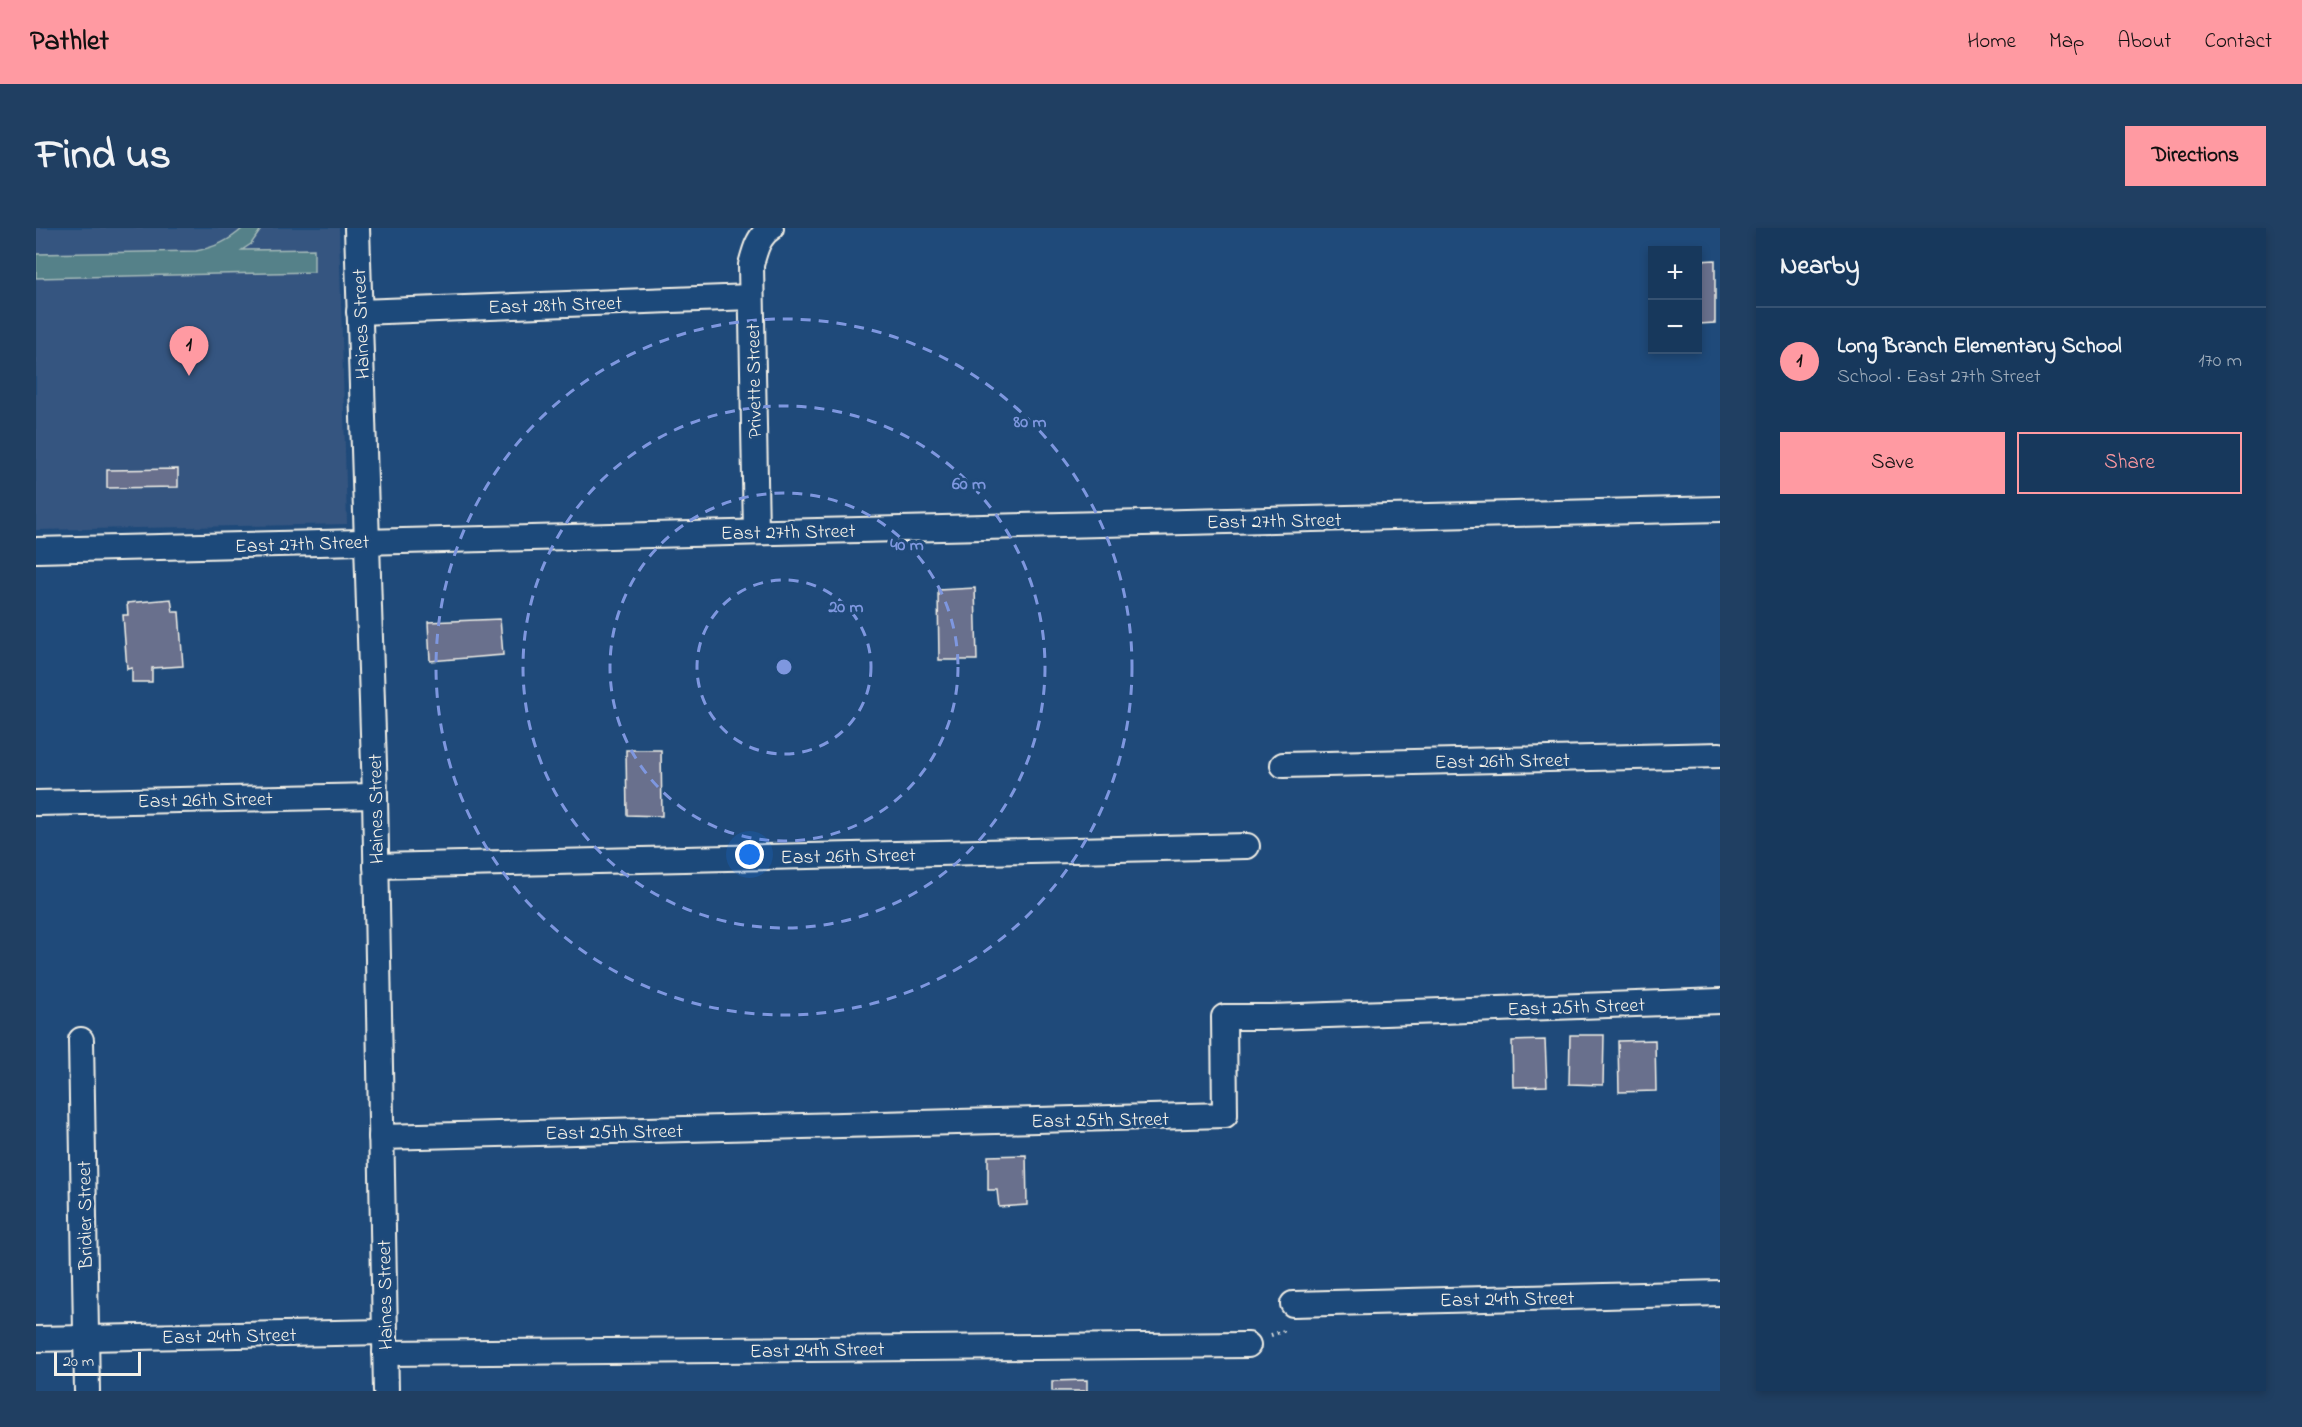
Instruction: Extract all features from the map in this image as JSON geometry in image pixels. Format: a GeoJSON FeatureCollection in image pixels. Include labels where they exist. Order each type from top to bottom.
{"type":"FeatureCollection","features":[{"type":"Feature","properties":{"kind":"street","name":"Haines Street"},"geometry":{"type":"LineString","coordinates":[[357,228],[375,796],[386,1391]]}},
{"type":"Feature","properties":{"kind":"street","name":"Privette Street"},"geometry":{"type":"LineString","coordinates":[[756,532],[751,265],[756,248],[767,231]]}},
{"type":"Feature","properties":{"kind":"street","name":"East 28th Street"},"geometry":{"type":"LineString","coordinates":[[359,312],[751,297]]}},
{"type":"Feature","properties":{"kind":"street","name":"East 27th Street"},"geometry":{"type":"LineString","coordinates":[[36,550],[1720,509]]}},
{"type":"Feature","properties":{"kind":"street","name":"East 26th Street"},"geometry":{"type":"LineString","coordinates":[[1284,765],[1720,755]]}},
{"type":"Feature","properties":{"kind":"street","name":"East 26th Street"},"geometry":{"type":"LineString","coordinates":[[36,803],[375,796]]}},
{"type":"Feature","properties":{"kind":"street","name":"East 26th Street"},"geometry":{"type":"LineString","coordinates":[[376,866],[1247,846]]}},
{"type":"Feature","properties":{"kind":"street","name":"East 25th Street"},"geometry":{"type":"LineString","coordinates":[[381,1137],[1225,1115],[1224,1017],[1720,1001]]}},
{"type":"Feature","properties":{"kind":"street","name":"Bridier Street"},"geometry":{"type":"LineString","coordinates":[[81,1040],[87,1391]]}},
{"type":"Feature","properties":{"kind":"street","name":"East 24th Street"},"geometry":{"type":"LineString","coordinates":[[1293,1304],[1720,1293]]}},
{"type":"Feature","properties":{"kind":"street","name":"East 24th Street"},"geometry":{"type":"LineString","coordinates":[[36,1339],[86,1337],[385,1342],[1248,1345]]}},
{"type":"Feature","properties":{"kind":"path"},"geometry":{"type":"LineString","coordinates":[[1248,1345],[1283,1331],[1293,1304]]}},
{"type":"Feature","properties":{"kind":"shaded area"},"geometry":{"type":"Polygon","coordinates":[[[36,228],[339,228],[347,524],[36,530],[36,228]]]}},
{"type":"Feature","properties":{"kind":"green space"},"geometry":{"type":"Polygon","coordinates":[[[243,228],[262,228],[251,244],[242,250],[314,249],[314,272],[36,278],[36,254],[196,251],[221,243],[243,228]]]}},
{"type":"Feature","properties":{"kind":"building"},"geometry":{"type":"Polygon","coordinates":[[[1715,260],[1715,323],[1702,324],[1702,261],[1715,260]]]}},
{"type":"Feature","properties":{"kind":"building"},"geometry":{"type":"Polygon","coordinates":[[[178,469],[178,487],[107,488],[107,470],[178,469]]]}},
{"type":"Feature","properties":{"kind":"building"},"geometry":{"type":"Polygon","coordinates":[[[975,588],[977,660],[939,660],[938,590],[975,588]]]}},
{"type":"Feature","properties":{"kind":"building"},"geometry":{"type":"Polygon","coordinates":[[[171,599],[173,612],[179,612],[183,666],[152,668],[152,682],[132,682],[132,668],[127,669],[123,615],[128,615],[127,603],[171,599]]]}},
{"type":"Feature","properties":{"kind":"building"},"geometry":{"type":"Polygon","coordinates":[[[500,619],[503,655],[430,661],[428,622],[500,619]]]}},
{"type":"Feature","properties":{"kind":"building"},"geometry":{"type":"Polygon","coordinates":[[[626,750],[661,750],[662,816],[627,815],[626,750]]]}},
{"type":"Feature","properties":{"kind":"building"},"geometry":{"type":"Polygon","coordinates":[[[1570,1035],[1604,1035],[1603,1085],[1569,1084],[1570,1035]]]}},
{"type":"Feature","properties":{"kind":"building"},"geometry":{"type":"Polygon","coordinates":[[[1545,1040],[1547,1086],[1513,1087],[1512,1041],[1545,1040]]]}},
{"type":"Feature","properties":{"kind":"building"},"geometry":{"type":"Polygon","coordinates":[[[1655,1040],[1656,1091],[1619,1092],[1618,1041],[1655,1040]]]}},
{"type":"Feature","properties":{"kind":"building"},"geometry":{"type":"Polygon","coordinates":[[[1026,1155],[1027,1205],[999,1207],[997,1190],[988,1190],[988,1156],[1026,1155]]]}},
{"type":"Feature","properties":{"kind":"building"},"geometry":{"type":"Polygon","coordinates":[[[1087,1380],[1087,1391],[1052,1391],[1052,1381],[1087,1380]]]}},
{"type":"Feature","properties":{"kind":"place","name":"Long Branch Elementary School"},"geometry":{"type":"Point","coordinates":[189,376]}}]}
